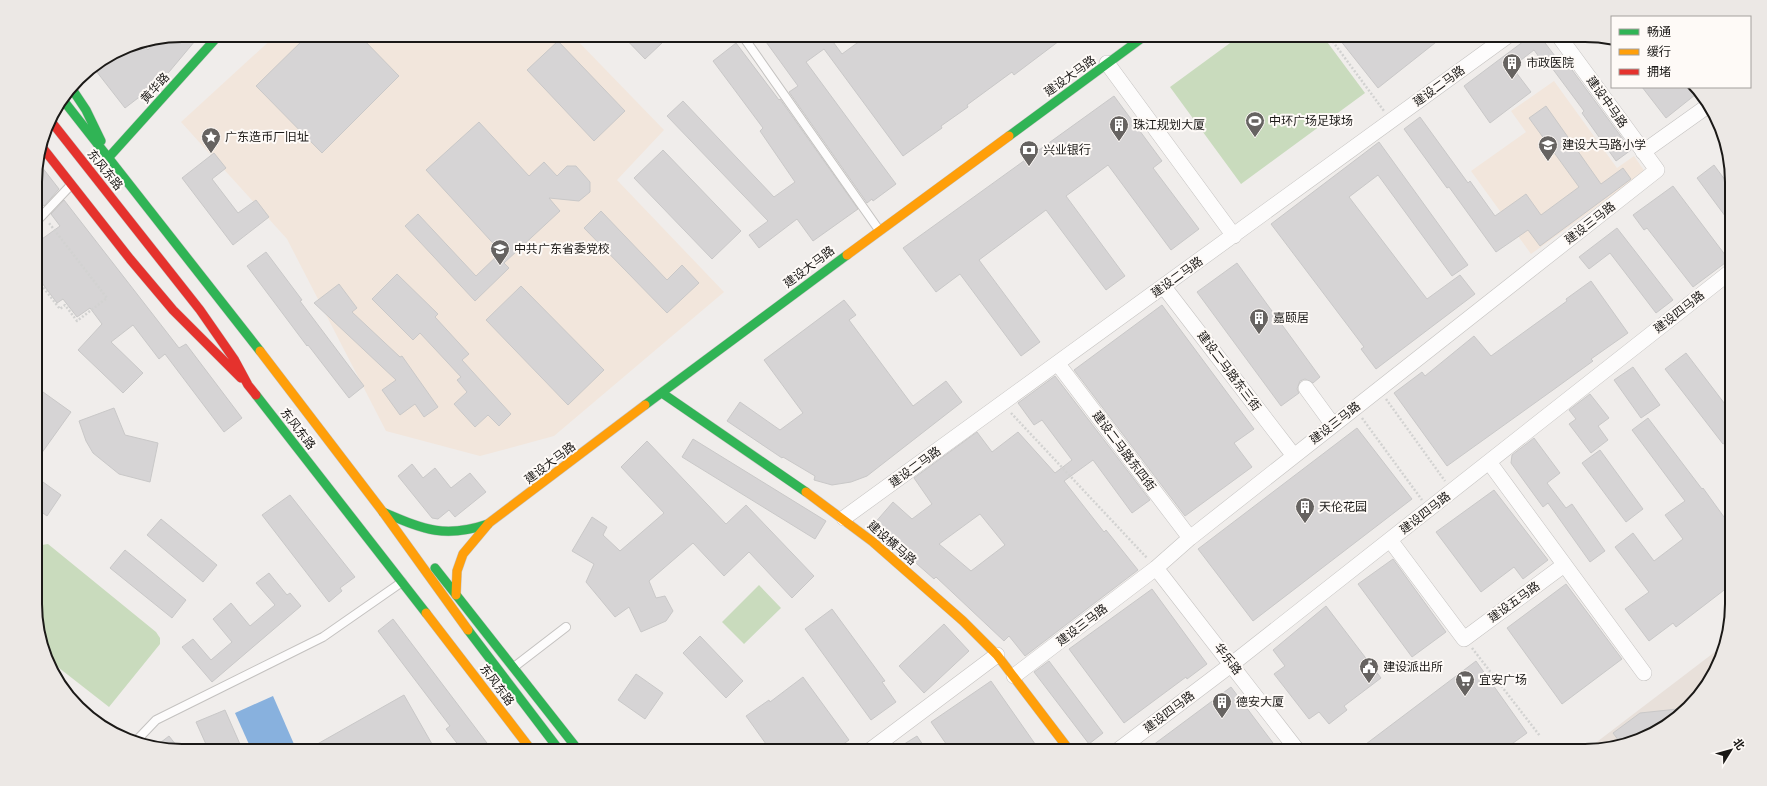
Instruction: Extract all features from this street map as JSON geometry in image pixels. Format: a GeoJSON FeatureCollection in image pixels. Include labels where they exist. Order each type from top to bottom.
{"type":"FeatureCollection","features":[{"type":"Feature","properties":{"kind":"main road","name":"黄华路"},"geometry":{"type":"LineString","coordinates":[[109,157],[213,42]]}},
{"type":"Feature","properties":{"kind":"main road","name":"建设大马路"},"geometry":{"type":"LineString","coordinates":[[489,523],[729,341],[1136,42]]}},
{"type":"Feature","properties":{"kind":"main road"},"geometry":{"type":"LineString","coordinates":[[75,93],[86,110],[109,157]]}},
{"type":"Feature","properties":{"kind":"main road"},"geometry":{"type":"LineString","coordinates":[[66,104],[109,157]]}},
{"type":"Feature","properties":{"kind":"main road","name":"东风东路"},"geometry":{"type":"LineString","coordinates":[[54,125],[200,310],[234,359],[248,385],[403,582],[527,744]]}},
{"type":"Feature","properties":{"kind":"main road"},"geometry":{"type":"LineString","coordinates":[[46,152],[130,259],[173,310],[248,385]]}},
{"type":"Feature","properties":{"kind":"main road","name":"东风东路"},"geometry":{"type":"LineString","coordinates":[[109,157],[383,512],[458,617],[555,744]]}},
{"type":"Feature","properties":{"kind":"main road"},"geometry":{"type":"LineString","coordinates":[[184,307],[248,385]]}},
{"type":"Feature","properties":{"kind":"main road","name":"建设横马路"},"geometry":{"type":"LineString","coordinates":[[662,393],[844,518],[958,617],[997,655],[1065,744]]}},
{"type":"Feature","properties":{"kind":"main road"},"geometry":{"type":"LineString","coordinates":[[383,512],[427,530],[444,533],[473,530],[489,523]]}},
{"type":"Feature","properties":{"kind":"main road","name":"东风东路"},"geometry":{"type":"LineString","coordinates":[[383,512],[415,542],[573,744]]}},
{"type":"Feature","properties":{"kind":"main road"},"geometry":{"type":"LineString","coordinates":[[456,595],[455,576],[457,564],[463,554],[489,523]]}},
{"type":"Feature","properties":{"kind":"street","name":"建设二马路"},"geometry":{"type":"LineString","coordinates":[[844,518],[1499,42]]}},
{"type":"Feature","properties":{"kind":"street","name":"建设中马路"},"geometry":{"type":"LineString","coordinates":[[1563,42],[1657,170]]}},
{"type":"Feature","properties":{"kind":"street"},"geometry":{"type":"LineString","coordinates":[[1107,63],[1234,236]]}},
{"type":"Feature","properties":{"kind":"street"},"geometry":{"type":"LineString","coordinates":[[1644,152],[1704,109]]}},
{"type":"Feature","properties":{"kind":"street","name":"建设三马路"},"geometry":{"type":"LineString","coordinates":[[1014,676],[1156,568],[1190,538],[1657,170]]}},
{"type":"Feature","properties":{"kind":"street","name":"建设四马路"},"geometry":{"type":"LineString","coordinates":[[1126,744],[1232,664],[1725,276]]}},
{"type":"Feature","properties":{"kind":"street","name":"建设二马路东三街"},"geometry":{"type":"LineString","coordinates":[[1164,287],[1294,456]]}},
{"type":"Feature","properties":{"kind":"street","name":"建设二马路东四街"},"geometry":{"type":"LineString","coordinates":[[1058,364],[1190,538]]}},
{"type":"Feature","properties":{"kind":"street"},"geometry":{"type":"LineString","coordinates":[[1306,388],[1333,425]]}},
{"type":"Feature","properties":{"kind":"street"},"geometry":{"type":"LineString","coordinates":[[1489,462],[1644,673]]}},
{"type":"Feature","properties":{"kind":"street"},"geometry":{"type":"LineString","coordinates":[[1390,540],[1464,639]]}},
{"type":"Feature","properties":{"kind":"street","name":"建设五马路"},"geometry":{"type":"LineString","coordinates":[[1464,639],[1564,565]]}},
{"type":"Feature","properties":{"kind":"street","name":"华乐路"},"geometry":{"type":"LineString","coordinates":[[1156,568],[1293,744]]}},
{"type":"Feature","properties":{"kind":"street"},"geometry":{"type":"LineString","coordinates":[[878,744],[997,655]]}},
{"type":"Feature","properties":{"kind":"lane"},"geometry":{"type":"LineString","coordinates":[[747,42],[879,230]]}},
{"type":"Feature","properties":{"kind":"lane"},"geometry":{"type":"LineString","coordinates":[[42,215],[72,185]]}},
{"type":"Feature","properties":{"kind":"lane"},"geometry":{"type":"LineString","coordinates":[[139,738],[156,720],[323,637],[403,582]]}},
{"type":"Feature","properties":{"kind":"lane"},"geometry":{"type":"LineString","coordinates":[[513,668],[566,627]]}},
{"type":"Feature","properties":{"kind":"path"},"geometry":{"type":"LineString","coordinates":[[1333,42],[1391,121]]}},
{"type":"Feature","properties":{"kind":"path"},"geometry":{"type":"LineString","coordinates":[[42,215],[107,298],[77,321],[64,305],[60,309],[42,286]]}},
{"type":"Feature","properties":{"kind":"path"},"geometry":{"type":"LineString","coordinates":[[1379,388],[1452,491]]}},
{"type":"Feature","properties":{"kind":"path"},"geometry":{"type":"LineString","coordinates":[[1002,404],[1156,568]]}},
{"type":"Feature","properties":{"kind":"path"},"geometry":{"type":"LineString","coordinates":[[1355,408],[1429,509]]}},
{"type":"Feature","properties":{"kind":"path"},"geometry":{"type":"LineString","coordinates":[[1464,639],[1540,736]]}},
{"type":"Feature","properties":{"kind":"shaded area","name":"中共广东省委党校"},"geometry":{"type":"Polygon","coordinates":[[[268,42],[579,42],[664,130],[617,180],[724,292],[554,436],[480,456],[386,431],[287,239],[181,122],[268,42]]]}},
{"type":"Feature","properties":{"kind":"shaded area","name":"建设大马路小学"},"geometry":{"type":"Polygon","coordinates":[[[1554,81],[1617,168],[1634,156],[1645,172],[1531,254],[1471,171],[1526,132],[1511,111],[1554,81]]]}},
{"type":"Feature","properties":{"kind":"shaded area"},"geometry":{"type":"Polygon","coordinates":[[[1718,650],[1711,666],[1696,689],[1684,703],[1670,715],[1647,730],[1630,737],[1594,744],[1718,650]]]}},
{"type":"Feature","properties":{"kind":"green space","name":"中环广场足球场"},"geometry":{"type":"Polygon","coordinates":[[[1231,42],[1327,42],[1365,93],[1241,184],[1170,87],[1231,42]]]}},
{"type":"Feature","properties":{"kind":"green space"},"geometry":{"type":"Polygon","coordinates":[[[48,544],[156,632],[160,638],[160,644],[109,707],[56,665],[49,649],[42,613],[42,545],[48,544]]]}},
{"type":"Feature","properties":{"kind":"green space"},"geometry":{"type":"Polygon","coordinates":[[[759,585],[781,608],[744,644],[722,622],[759,585]]]}},
{"type":"Feature","properties":{"kind":"water"},"geometry":{"type":"Polygon","coordinates":[[[273,696],[294,744],[249,744],[235,713],[273,696]]]}},
{"type":"Feature","properties":{"kind":"building"},"geometry":{"type":"Polygon","coordinates":[[[194,42],[164,78],[125,108],[96,71],[120,56],[146,47],[148,50],[151,46],[164,43],[194,42]]]}},
{"type":"Feature","properties":{"kind":"building"},"geometry":{"type":"Polygon","coordinates":[[[301,42],[366,42],[399,76],[322,153],[256,86],[301,42]]]}},
{"type":"Feature","properties":{"kind":"building"},"geometry":{"type":"Polygon","coordinates":[[[557,42],[559,42],[625,111],[594,141],[527,70],[557,42]]]}},
{"type":"Feature","properties":{"kind":"building"},"geometry":{"type":"Polygon","coordinates":[[[629,42],[661,42],[662,43],[645,59],[629,42]]]}},
{"type":"Feature","properties":{"kind":"building"},"geometry":{"type":"Polygon","coordinates":[[[766,42],[833,42],[842,54],[858,42],[1058,42],[1014,75],[1012,72],[967,105],[968,107],[941,126],[942,128],[903,156],[824,49],[806,62],[896,184],[873,201],[872,199],[867,203],[789,92],[798,86],[766,42]]]}},
{"type":"Feature","properties":{"kind":"building"},"geometry":{"type":"Polygon","coordinates":[[[1342,42],[1436,42],[1378,88],[1342,42]]]}},
{"type":"Feature","properties":{"kind":"building"},"geometry":{"type":"Polygon","coordinates":[[[1523,42],[1544,42],[1558,60],[1547,68],[1534,50],[1512,67],[1531,92],[1490,123],[1464,86],[1523,42]]]}},
{"type":"Feature","properties":{"kind":"building"},"geometry":{"type":"Polygon","coordinates":[[[736,43],[779,100],[780,99],[858,209],[813,241],[797,219],[759,248],[749,235],[768,221],[667,116],[683,101],[774,197],[795,182],[760,131],[763,128],[713,61],[736,43]]]}},
{"type":"Feature","properties":{"kind":"building"},"geometry":{"type":"Polygon","coordinates":[[[1564,59],[1631,150],[1616,161],[1582,113],[1584,111],[1552,68],[1564,59]]]}},
{"type":"Feature","properties":{"kind":"building"},"geometry":{"type":"Polygon","coordinates":[[[1643,88],[1688,88],[1695,95],[1666,118],[1643,88]]]}},
{"type":"Feature","properties":{"kind":"building"},"geometry":{"type":"Polygon","coordinates":[[[1114,96],[1162,161],[1153,168],[1199,229],[1171,250],[1108,165],[1066,196],[1125,276],[1106,290],[1046,210],[979,260],[1040,342],[1021,356],[960,274],[936,292],[903,248],[1114,96]]]}},
{"type":"Feature","properties":{"kind":"building"},"geometry":{"type":"Polygon","coordinates":[[[1546,106],[1601,184],[1623,168],[1631,179],[1540,246],[1528,230],[1496,252],[1449,187],[1447,188],[1404,129],[1420,117],[1468,183],[1470,181],[1495,216],[1526,194],[1541,215],[1579,187],[1529,118],[1546,106]]]}},
{"type":"Feature","properties":{"kind":"building"},"geometry":{"type":"Polygon","coordinates":[[[479,122],[529,176],[544,162],[557,176],[567,166],[576,166],[590,182],[590,192],[579,201],[549,198],[560,211],[504,263],[509,268],[475,301],[405,226],[418,214],[476,276],[501,252],[426,170],[479,122]]]}},
{"type":"Feature","properties":{"kind":"building"},"geometry":{"type":"Polygon","coordinates":[[[1379,142],[1468,265],[1452,276],[1378,175],[1349,197],[1427,299],[1460,275],[1475,294],[1376,369],[1361,349],[1364,347],[1271,224],[1379,142]]]}},
{"type":"Feature","properties":{"kind":"building"},"geometry":{"type":"Polygon","coordinates":[[[663,150],[741,231],[712,259],[634,178],[663,150]]]}},
{"type":"Feature","properties":{"kind":"building"},"geometry":{"type":"Polygon","coordinates":[[[214,153],[226,168],[212,179],[238,213],[256,200],[269,217],[233,245],[182,178],[214,153]]]}},
{"type":"Feature","properties":{"kind":"building"},"geometry":{"type":"Polygon","coordinates":[[[1714,165],[1725,180],[1725,216],[1697,178],[1714,165]]]}},
{"type":"Feature","properties":{"kind":"building"},"geometry":{"type":"Polygon","coordinates":[[[43,168],[59,189],[44,206],[42,204],[43,168]]]}},
{"type":"Feature","properties":{"kind":"building"},"geometry":{"type":"Polygon","coordinates":[[[1673,186],[1725,255],[1725,263],[1693,287],[1647,228],[1644,230],[1633,215],[1673,186]]]}},
{"type":"Feature","properties":{"kind":"building"},"geometry":{"type":"Polygon","coordinates":[[[64,200],[179,348],[186,344],[242,418],[224,432],[165,354],[159,359],[133,325],[111,342],[143,373],[123,393],[78,350],[102,324],[90,308],[77,317],[63,299],[57,303],[42,283],[42,239],[60,226],[51,214],[64,200]]]}},
{"type":"Feature","properties":{"kind":"building"},"geometry":{"type":"Polygon","coordinates":[[[601,211],[667,280],[682,265],[699,283],[667,313],[584,228],[601,211]]]}},
{"type":"Feature","properties":{"kind":"building"},"geometry":{"type":"Polygon","coordinates":[[[1617,228],[1673,300],[1656,313],[1610,253],[1589,269],[1579,257],[1617,228]]]}},
{"type":"Feature","properties":{"kind":"building"},"geometry":{"type":"Polygon","coordinates":[[[266,252],[302,300],[300,301],[364,386],[349,398],[308,345],[307,346],[247,266],[266,252]]]}},
{"type":"Feature","properties":{"kind":"building","name":"嘉颐居"},"geometry":{"type":"Polygon","coordinates":[[[1237,263],[1320,377],[1313,383],[1305,379],[1300,381],[1297,389],[1299,393],[1281,406],[1197,292],[1237,263]]]}},
{"type":"Feature","properties":{"kind":"building"},"geometry":{"type":"Polygon","coordinates":[[[397,274],[438,314],[435,317],[469,354],[462,360],[511,414],[499,426],[488,415],[475,427],[454,404],[467,392],[457,380],[461,377],[420,333],[413,340],[372,299],[397,274]]]}},
{"type":"Feature","properties":{"kind":"building"},"geometry":{"type":"Polygon","coordinates":[[[1591,281],[1628,333],[1591,359],[1593,361],[1447,466],[1394,393],[1422,372],[1425,376],[1474,336],[1491,356],[1567,301],[1566,299],[1591,281]]]}},
{"type":"Feature","properties":{"kind":"building"},"geometry":{"type":"Polygon","coordinates":[[[339,284],[357,308],[352,312],[400,357],[402,356],[438,407],[424,417],[415,404],[400,415],[382,390],[396,380],[314,303],[339,284]]]}},
{"type":"Feature","properties":{"kind":"building"},"geometry":{"type":"Polygon","coordinates":[[[521,286],[604,370],[568,405],[486,320],[521,286]]]}},
{"type":"Feature","properties":{"kind":"building"},"geometry":{"type":"Polygon","coordinates":[[[844,300],[856,315],[849,320],[913,406],[946,381],[962,402],[867,476],[851,482],[832,485],[814,480],[815,476],[783,457],[782,458],[727,421],[740,402],[780,430],[803,413],[764,360],[844,300]]]}},
{"type":"Feature","properties":{"kind":"building"},"geometry":{"type":"Polygon","coordinates":[[[1162,305],[1254,429],[1234,443],[1252,467],[1185,516],[1074,370],[1162,305]]]}},
{"type":"Feature","properties":{"kind":"building"},"geometry":{"type":"Polygon","coordinates":[[[1686,353],[1725,404],[1725,443],[1723,444],[1665,369],[1686,353]]]}},
{"type":"Feature","properties":{"kind":"building"},"geometry":{"type":"Polygon","coordinates":[[[1633,367],[1660,405],[1641,418],[1614,380],[1633,367]]]}},
{"type":"Feature","properties":{"kind":"building"},"geometry":{"type":"Polygon","coordinates":[[[1055,376],[1150,500],[1132,513],[1093,460],[1064,481],[1104,532],[1106,530],[1138,570],[1025,656],[1009,636],[1004,641],[936,577],[934,579],[873,525],[893,502],[912,519],[932,504],[914,478],[977,432],[992,452],[1018,432],[1055,473],[1072,460],[1042,420],[1034,425],[1018,403],[1055,376]],[[980,514],[939,544],[971,571],[1005,545],[980,514]]]}},
{"type":"Feature","properties":{"kind":"building"},"geometry":{"type":"Polygon","coordinates":[[[42,391],[71,412],[42,453],[42,391]]]}},
{"type":"Feature","properties":{"kind":"building"},"geometry":{"type":"Polygon","coordinates":[[[1590,394],[1609,418],[1598,426],[1608,440],[1591,453],[1569,424],[1576,419],[1569,410],[1590,394]]]}},
{"type":"Feature","properties":{"kind":"building"},"geometry":{"type":"Polygon","coordinates":[[[114,408],[125,435],[158,443],[150,482],[119,474],[93,453],[86,441],[79,421],[114,408]]]}},
{"type":"Feature","properties":{"kind":"building"},"geometry":{"type":"Polygon","coordinates":[[[1648,418],[1725,518],[1725,589],[1676,627],[1673,623],[1649,641],[1625,609],[1649,592],[1615,547],[1633,533],[1654,561],[1683,539],[1665,515],[1685,501],[1632,430],[1648,418]]]}},
{"type":"Feature","properties":{"kind":"building","name":"天伦花园"},"geometry":{"type":"Polygon","coordinates":[[[1357,428],[1412,499],[1253,621],[1198,549],[1357,428]]]}},
{"type":"Feature","properties":{"kind":"building"},"geometry":{"type":"Polygon","coordinates":[[[1534,438],[1560,473],[1547,483],[1566,508],[1572,504],[1605,551],[1590,562],[1548,503],[1543,507],[1511,463],[1512,455],[1534,438]]]}},
{"type":"Feature","properties":{"kind":"building"},"geometry":{"type":"Polygon","coordinates":[[[693,439],[826,521],[815,539],[682,457],[693,439]]]}},
{"type":"Feature","properties":{"kind":"building"},"geometry":{"type":"Polygon","coordinates":[[[647,441],[726,524],[746,505],[814,576],[792,598],[749,552],[724,576],[693,543],[649,581],[656,598],[665,596],[673,611],[666,621],[641,632],[629,607],[615,617],[586,582],[594,564],[572,551],[592,517],[607,527],[603,535],[620,551],[664,513],[621,467],[647,441]]]}},
{"type":"Feature","properties":{"kind":"building"},"geometry":{"type":"Polygon","coordinates":[[[1600,450],[1643,509],[1626,522],[1582,463],[1600,450]]]}},
{"type":"Feature","properties":{"kind":"building"},"geometry":{"type":"Polygon","coordinates":[[[412,464],[423,478],[435,468],[451,488],[470,473],[486,492],[455,517],[449,510],[438,519],[432,518],[398,476],[412,464]]]}},
{"type":"Feature","properties":{"kind":"building"},"geometry":{"type":"Polygon","coordinates":[[[42,481],[61,495],[47,516],[42,512],[42,481]]]}},
{"type":"Feature","properties":{"kind":"building"},"geometry":{"type":"Polygon","coordinates":[[[1494,490],[1548,560],[1523,579],[1514,567],[1481,592],[1436,532],[1494,490]]]}},
{"type":"Feature","properties":{"kind":"building"},"geometry":{"type":"Polygon","coordinates":[[[290,495],[355,577],[340,588],[342,591],[329,602],[262,515],[290,495]]]}},
{"type":"Feature","properties":{"kind":"building"},"geometry":{"type":"Polygon","coordinates":[[[161,519],[217,565],[203,582],[147,535],[161,519]]]}},
{"type":"Feature","properties":{"kind":"building"},"geometry":{"type":"Polygon","coordinates":[[[125,550],[186,600],[172,618],[110,568],[125,550]]]}},
{"type":"Feature","properties":{"kind":"building"},"geometry":{"type":"Polygon","coordinates":[[[1393,559],[1446,632],[1412,657],[1358,584],[1393,559]]]}},
{"type":"Feature","properties":{"kind":"building"},"geometry":{"type":"Polygon","coordinates":[[[269,573],[287,595],[290,593],[301,606],[212,682],[182,647],[193,639],[211,660],[232,642],[213,619],[231,603],[250,626],[275,605],[256,583],[269,573]]]}},
{"type":"Feature","properties":{"kind":"building"},"geometry":{"type":"Polygon","coordinates":[[[1566,584],[1622,659],[1562,704],[1507,628],[1566,584]]]}},
{"type":"Feature","properties":{"kind":"building"},"geometry":{"type":"Polygon","coordinates":[[[1152,589],[1207,664],[1187,679],[1186,677],[1124,723],[1069,649],[1152,589]]]}},
{"type":"Feature","properties":{"kind":"building"},"geometry":{"type":"Polygon","coordinates":[[[1326,606],[1381,678],[1344,706],[1347,710],[1329,724],[1319,712],[1309,719],[1274,674],[1285,666],[1273,650],[1326,606]]]}},
{"type":"Feature","properties":{"kind":"building"},"geometry":{"type":"Polygon","coordinates":[[[832,609],[885,681],[882,682],[896,702],[871,720],[805,629],[832,609]]]}},
{"type":"Feature","properties":{"kind":"building"},"geometry":{"type":"Polygon","coordinates":[[[393,619],[488,744],[458,744],[446,729],[450,726],[378,631],[393,619]]]}},
{"type":"Feature","properties":{"kind":"building"},"geometry":{"type":"Polygon","coordinates":[[[944,624],[969,651],[924,693],[899,666],[944,624]]]}},
{"type":"Feature","properties":{"kind":"building"},"geometry":{"type":"Polygon","coordinates":[[[700,636],[743,681],[726,698],[683,653],[700,636]]]}},
{"type":"Feature","properties":{"kind":"building"},"geometry":{"type":"Polygon","coordinates":[[[1049,661],[1103,733],[1089,744],[1034,672],[1049,661]]]}},
{"type":"Feature","properties":{"kind":"building","name":"宜安广场"},"geometry":{"type":"Polygon","coordinates":[[[1476,661],[1527,733],[1512,744],[1366,744],[1476,661]]]}},
{"type":"Feature","properties":{"kind":"building"},"geometry":{"type":"Polygon","coordinates":[[[636,674],[663,693],[645,719],[618,700],[636,674]]]}},
{"type":"Feature","properties":{"kind":"building"},"geometry":{"type":"Polygon","coordinates":[[[803,677],[849,740],[844,744],[766,744],[746,716],[769,700],[770,702],[803,677]]]}},
{"type":"Feature","properties":{"kind":"building"},"geometry":{"type":"Polygon","coordinates":[[[991,681],[1035,744],[946,744],[931,722],[991,681]]]}},
{"type":"Feature","properties":{"kind":"building","name":"德安大厦"},"geometry":{"type":"Polygon","coordinates":[[[1231,687],[1274,744],[1154,744],[1231,687]]]}},
{"type":"Feature","properties":{"kind":"building"},"geometry":{"type":"Polygon","coordinates":[[[404,695],[432,744],[317,744],[404,695]]]}},
{"type":"Feature","properties":{"kind":"building"},"geometry":{"type":"Polygon","coordinates":[[[1677,709],[1647,730],[1630,737],[1618,740],[1613,733],[1640,713],[1677,709]]]}},
{"type":"Feature","properties":{"kind":"building"},"geometry":{"type":"Polygon","coordinates":[[[225,710],[240,744],[206,744],[196,722],[225,710]]]}},
{"type":"Feature","properties":{"kind":"building"},"geometry":{"type":"Polygon","coordinates":[[[169,736],[175,744],[164,743],[161,742],[169,736]]]}},
{"type":"Feature","properties":{"kind":"building"},"geometry":{"type":"Polygon","coordinates":[[[917,736],[922,744],[904,744],[917,736]]]}},
{"type":"Feature","properties":{"kind":"traffic: fast"},"geometry":{"type":"LineString","coordinates":[[109,157],[213,42]]}},
{"type":"Feature","properties":{"kind":"traffic: fast"},"geometry":{"type":"LineString","coordinates":[[1009,136],[1137,42]]}},
{"type":"Feature","properties":{"kind":"traffic: fast"},"geometry":{"type":"LineString","coordinates":[[75,93],[86,110],[101,141]]}},
{"type":"Feature","properties":{"kind":"traffic: fast"},"geometry":{"type":"LineString","coordinates":[[66,104],[260,351]]}},
{"type":"Feature","properties":{"kind":"traffic: fast"},"geometry":{"type":"LineString","coordinates":[[645,405],[847,255]]}},
{"type":"Feature","properties":{"kind":"traffic: fast"},"geometry":{"type":"LineString","coordinates":[[662,393],[806,492]]}},
{"type":"Feature","properties":{"kind":"traffic: fast"},"geometry":{"type":"LineString","coordinates":[[256,395],[426,613]]}},
{"type":"Feature","properties":{"kind":"traffic: fast"},"geometry":{"type":"LineString","coordinates":[[383,512],[410,523],[434,530],[459,531],[488,524]]}},
{"type":"Feature","properties":{"kind":"traffic: fast"},"geometry":{"type":"LineString","coordinates":[[435,568],[573,744]]}},
{"type":"Feature","properties":{"kind":"traffic: fast"},"geometry":{"type":"LineString","coordinates":[[468,630],[555,744]]}},
{"type":"Feature","properties":{"kind":"traffic: slow"},"geometry":{"type":"LineString","coordinates":[[847,255],[1009,136]]}},
{"type":"Feature","properties":{"kind":"traffic: slow"},"geometry":{"type":"LineString","coordinates":[[260,351],[383,512],[468,630]]}},
{"type":"Feature","properties":{"kind":"traffic: slow"},"geometry":{"type":"LineString","coordinates":[[456,595],[457,571],[463,554],[489,523],[645,405]]}},
{"type":"Feature","properties":{"kind":"traffic: slow"},"geometry":{"type":"LineString","coordinates":[[806,492],[873,542],[963,621],[997,655],[1065,744]]}},
{"type":"Feature","properties":{"kind":"traffic: slow"},"geometry":{"type":"LineString","coordinates":[[426,613],[527,744]]}},
{"type":"Feature","properties":{"kind":"traffic: jam"},"geometry":{"type":"LineString","coordinates":[[54,125],[200,310],[234,359],[248,385],[256,395]]}},
{"type":"Feature","properties":{"kind":"traffic: jam"},"geometry":{"type":"LineString","coordinates":[[46,152],[130,259],[173,310],[241,378]]}},
{"type":"Feature","properties":{"kind":"place","name":"市政医院"},"geometry":{"type":"Point","coordinates":[1512,80]}},
{"type":"Feature","properties":{"kind":"place","name":"中环广场足球场"},"geometry":{"type":"Point","coordinates":[1255,138]}},
{"type":"Feature","properties":{"kind":"place","name":"珠江规划大厦"},"geometry":{"type":"Point","coordinates":[1119,142]}},
{"type":"Feature","properties":{"kind":"place","name":"广东造币厂旧址"},"geometry":{"type":"Point","coordinates":[211,154]}},
{"type":"Feature","properties":{"kind":"place","name":"建设大马路小学"},"geometry":{"type":"Point","coordinates":[1548,162]}},
{"type":"Feature","properties":{"kind":"place","name":"兴业银行"},"geometry":{"type":"Point","coordinates":[1029,167]}},
{"type":"Feature","properties":{"kind":"place","name":"中共广东省委党校"},"geometry":{"type":"Point","coordinates":[500,266]}},
{"type":"Feature","properties":{"kind":"place","name":"嘉颐居"},"geometry":{"type":"Point","coordinates":[1259,335]}},
{"type":"Feature","properties":{"kind":"place","name":"天伦花园"},"geometry":{"type":"Point","coordinates":[1305,524]}},
{"type":"Feature","properties":{"kind":"place","name":"建设派出所"},"geometry":{"type":"Point","coordinates":[1369,684]}},
{"type":"Feature","properties":{"kind":"place","name":"宜安广场"},"geometry":{"type":"Point","coordinates":[1465,697]}},
{"type":"Feature","properties":{"kind":"place","name":"德安大厦"},"geometry":{"type":"Point","coordinates":[1222,719]}}]}
